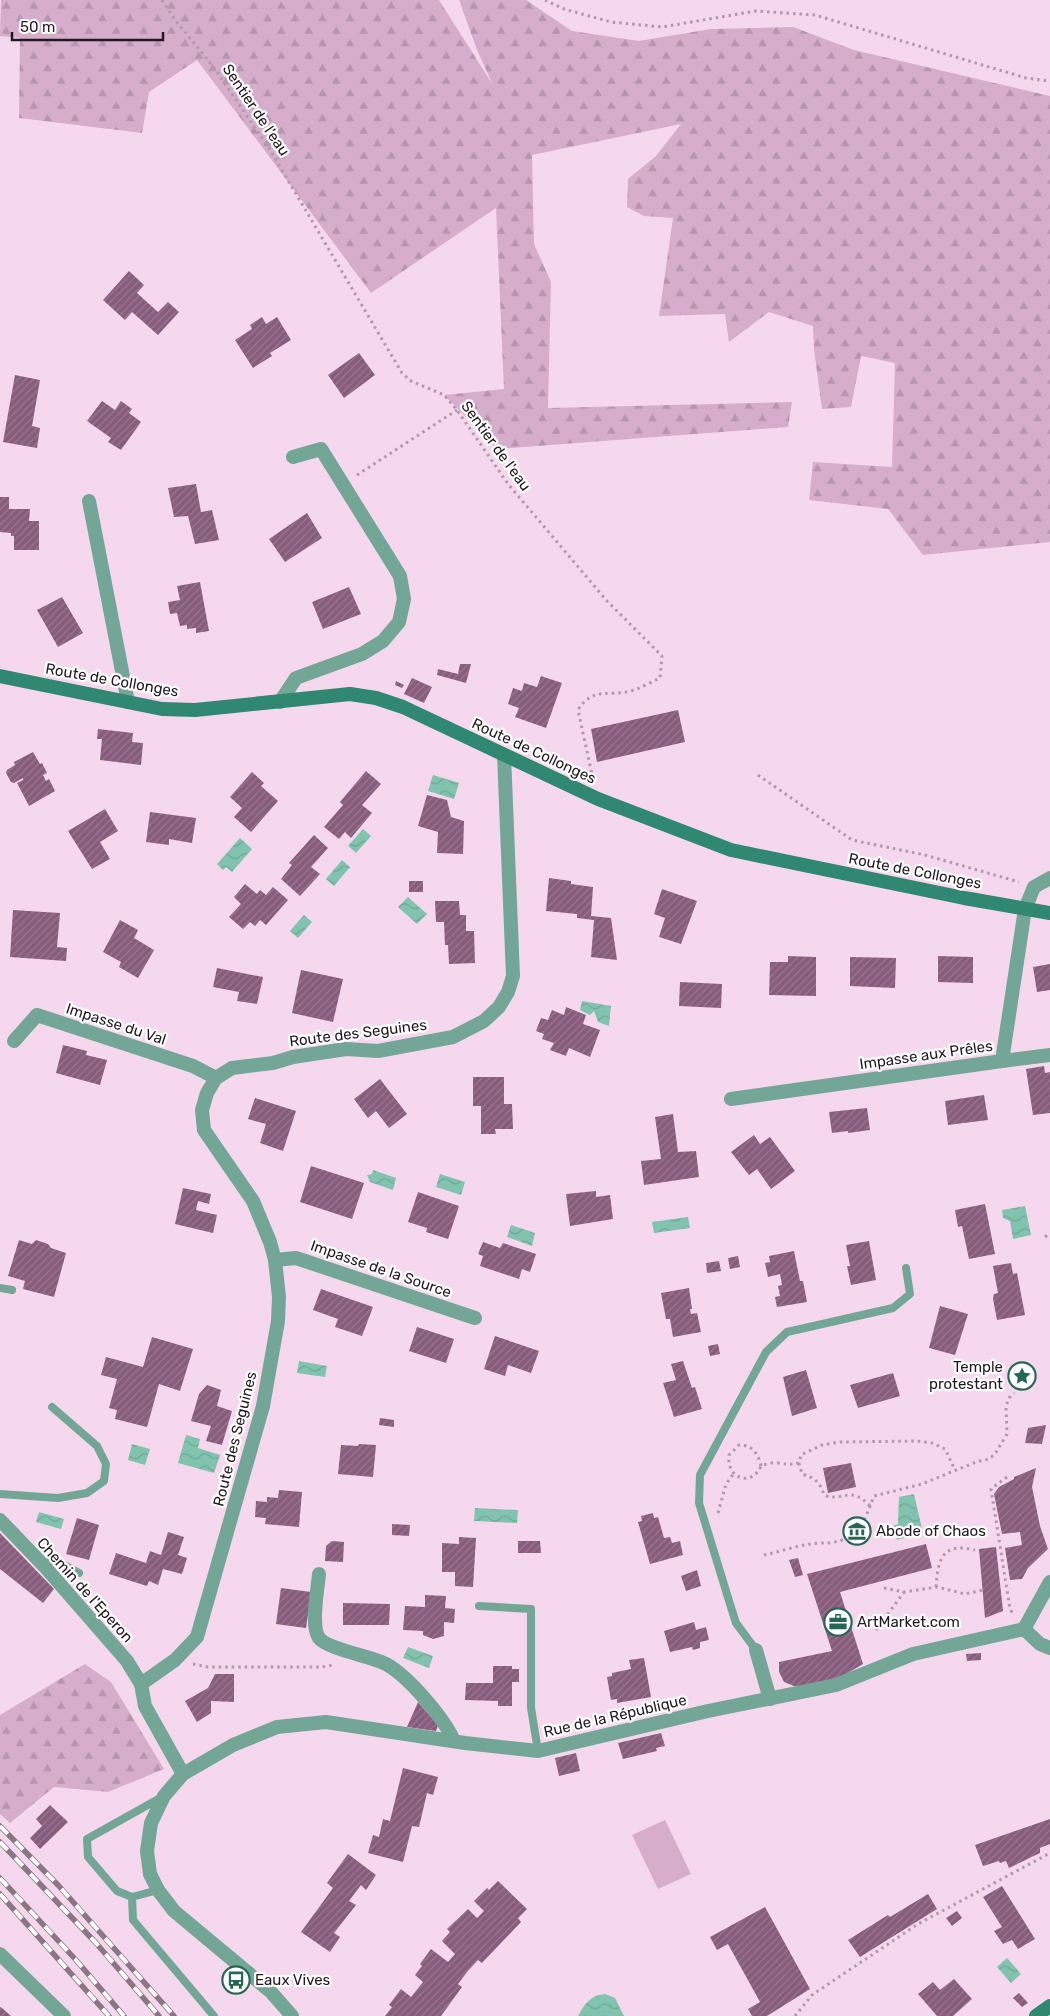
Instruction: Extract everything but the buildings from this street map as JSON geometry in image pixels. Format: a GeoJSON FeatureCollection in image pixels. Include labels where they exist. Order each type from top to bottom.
{"type":"FeatureCollection","features":[{"type":"Feature","properties":{"kind":"main road","name":"Route de Collonges"},"geometry":{"type":"LineString","coordinates":[[0,676],[162,708],[195,710],[350,694],[376,698],[403,707],[598,799],[731,850],[1050,913]]}},
{"type":"Feature","properties":{"kind":"main road"},"geometry":{"type":"LineString","coordinates":[[1036,2016],[1050,2006]]}},
{"type":"Feature","properties":{"kind":"street"},"geometry":{"type":"LineString","coordinates":[[280,702],[296,678],[362,654],[383,641],[399,622],[404,599],[400,576],[321,449],[293,456]]}},
{"type":"Feature","properties":{"kind":"street"},"geometry":{"type":"LineString","coordinates":[[89,501],[128,702]]}},
{"type":"Feature","properties":{"kind":"street","name":"Route des Seguines"},"geometry":{"type":"LineString","coordinates":[[141,1684],[175,1660],[197,1637],[263,1406],[278,1321],[279,1297],[275,1260],[270,1242],[253,1201],[204,1130],[202,1110],[207,1093],[216,1078],[232,1068],[346,1049],[378,1051],[453,1037],[484,1022],[499,1007],[508,992],[513,976],[504,755]]}},
{"type":"Feature","properties":{"kind":"street"},"geometry":{"type":"LineString","coordinates":[[1034,887],[1050,878]]}},
{"type":"Feature","properties":{"kind":"street","name":"Impasse aux Prêles"},"geometry":{"type":"LineString","coordinates":[[732,1099],[1002,1061],[1025,909],[1034,887]]}},
{"type":"Feature","properties":{"kind":"street","name":"Impasse du Val"},"geometry":{"type":"LineString","coordinates":[[14,1041],[37,1015],[193,1066],[216,1078]]}},
{"type":"Feature","properties":{"kind":"street"},"geometry":{"type":"LineString","coordinates":[[1002,1061],[1050,1055]]}},
{"type":"Feature","properties":{"kind":"street","name":"Impasse de la Source"},"geometry":{"type":"LineString","coordinates":[[275,1260],[296,1258],[475,1318]]}},
{"type":"Feature","properties":{"kind":"street","name":"Chemin de l'Eperon"},"geometry":{"type":"LineString","coordinates":[[0,1520],[42,1563],[127,1661],[141,1684]]}},
{"type":"Feature","properties":{"kind":"street"},"geometry":{"type":"LineString","coordinates":[[319,1574],[314,1628],[320,1639],[328,1645],[387,1665],[420,1693],[448,1728],[454,1741]]}},
{"type":"Feature","properties":{"kind":"street"},"geometry":{"type":"LineString","coordinates":[[1050,1582],[1024,1629],[1040,1644],[1050,1648]]}},
{"type":"Feature","properties":{"kind":"street","name":"Rue de la République"},"geometry":{"type":"LineString","coordinates":[[292,2016],[265,1987],[174,1911],[158,1890],[150,1874],[147,1851],[151,1823],[164,1796],[183,1774],[233,1745],[277,1726],[326,1722],[538,1751],[836,1685],[913,1654],[1024,1629]]}},
{"type":"Feature","properties":{"kind":"street"},"geometry":{"type":"LineString","coordinates":[[756,1650],[770,1699]]}},
{"type":"Feature","properties":{"kind":"street"},"geometry":{"type":"LineString","coordinates":[[141,1684],[145,1706],[183,1774]]}},
{"type":"Feature","properties":{"kind":"street"},"geometry":{"type":"LineString","coordinates":[[0,1954],[64,2016]]}},
{"type":"Feature","properties":{"kind":"lane"},"geometry":{"type":"LineString","coordinates":[[756,1650],[736,1623],[699,1503],[700,1475],[766,1352],[787,1332],[893,1308],[910,1294],[906,1268]]}},
{"type":"Feature","properties":{"kind":"lane"},"geometry":{"type":"LineString","coordinates":[[0,1288],[12,1290]]}},
{"type":"Feature","properties":{"kind":"lane"},"geometry":{"type":"LineString","coordinates":[[0,1494],[58,1498],[87,1493],[104,1481],[106,1464],[97,1446],[52,1406]]}},
{"type":"Feature","properties":{"kind":"lane"},"geometry":{"type":"LineString","coordinates":[[42,1563],[53,1559],[79,1573]]}},
{"type":"Feature","properties":{"kind":"lane"},"geometry":{"type":"LineString","coordinates":[[479,1606],[531,1608],[531,1708],[538,1751]]}},
{"type":"Feature","properties":{"kind":"lane"},"geometry":{"type":"LineString","coordinates":[[158,1890],[132,1896],[117,1891],[88,1857],[87,1839],[164,1796]]}},
{"type":"Feature","properties":{"kind":"lane"},"geometry":{"type":"LineString","coordinates":[[132,1896],[133,1920],[214,2016]]}},
{"type":"Feature","properties":{"kind":"path","name":"Sentier de l'eau"},"geometry":{"type":"LineString","coordinates":[[162,0],[175,20],[215,69],[270,150],[402,373],[411,381],[444,395],[457,410],[508,484],[607,601],[662,656],[660,678],[631,691],[596,694],[584,700],[578,710],[598,799]]}},
{"type":"Feature","properties":{"kind":"path"},"geometry":{"type":"LineString","coordinates":[[545,0],[610,22],[662,28],[756,11],[815,15],[1026,78],[1050,81]]}},
{"type":"Feature","properties":{"kind":"path"},"geometry":{"type":"LineString","coordinates":[[343,484],[457,410]]}},
{"type":"Feature","properties":{"kind":"path"},"geometry":{"type":"LineString","coordinates":[[758,775],[852,840],[925,855],[1034,887]]}},
{"type":"Feature","properties":{"kind":"path"},"geometry":{"type":"LineString","coordinates":[[1045,1237],[1050,1233]]}},
{"type":"Feature","properties":{"kind":"path"},"geometry":{"type":"LineString","coordinates":[[764,1555],[804,1544],[827,1543],[847,1538],[864,1524],[874,1496],[922,1484],[955,1470],[989,1459],[1007,1434],[1006,1406],[1008,1398],[1014,1393]]}},
{"type":"Feature","properties":{"kind":"path"},"geometry":{"type":"LineString","coordinates":[[870,1506],[856,1495],[849,1494],[830,1498],[824,1495],[820,1483],[802,1474],[799,1463],[801,1455],[807,1451],[831,1444],[932,1442],[945,1449],[955,1470]]}},
{"type":"Feature","properties":{"kind":"path"},"geometry":{"type":"LineString","coordinates":[[739,1445],[745,1445],[755,1451],[761,1466],[758,1472],[748,1478],[741,1478],[730,1467],[729,1455],[739,1445]]}},
{"type":"Feature","properties":{"kind":"path"},"geometry":{"type":"LineString","coordinates":[[761,1466],[777,1462],[784,1465],[799,1463]]}},
{"type":"Feature","properties":{"kind":"path"},"geometry":{"type":"LineString","coordinates":[[718,1513],[726,1484],[734,1473]]}},
{"type":"Feature","properties":{"kind":"path"},"geometry":{"type":"LineString","coordinates":[[1007,1477],[991,1489],[1010,1609],[1024,1629]]}},
{"type":"Feature","properties":{"kind":"path"},"geometry":{"type":"LineString","coordinates":[[936,1587],[940,1558],[946,1551],[966,1548],[975,1550]]}},
{"type":"Feature","properties":{"kind":"path"},"geometry":{"type":"LineString","coordinates":[[884,1588],[904,1592],[936,1587],[964,1594],[983,1590]]}},
{"type":"Feature","properties":{"kind":"path"},"geometry":{"type":"LineString","coordinates":[[876,1630],[904,1592]]}},
{"type":"Feature","properties":{"kind":"path"},"geometry":{"type":"LineString","coordinates":[[175,1660],[208,1667],[321,1667],[338,1664]]}},
{"type":"Feature","properties":{"kind":"path"},"geometry":{"type":"LineString","coordinates":[[795,2016],[812,1995],[918,1924],[1050,1853]]}},
{"type":"Feature","properties":{"kind":"green space"},"geometry":{"type":"Polygon","coordinates":[[[1,0],[439,0],[493,85],[477,50],[459,0],[526,0],[572,31],[639,41],[711,29],[793,27],[854,50],[1050,96],[1050,542],[923,555],[888,509],[809,500],[813,462],[892,467],[895,363],[861,356],[851,407],[822,409],[813,326],[769,312],[729,342],[725,314],[659,316],[673,218],[644,216],[627,207],[628,179],[656,156],[681,124],[532,155],[534,244],[551,282],[548,408],[792,402],[788,427],[497,449],[444,395],[504,389],[496,208],[371,293],[197,60],[149,92],[142,133],[19,118],[20,38],[0,36],[1,0]]]}},
{"type":"Feature","properties":{"kind":"green space"},"geometry":{"type":"Polygon","coordinates":[[[85,1664],[111,1682],[164,1769],[108,1792],[54,1787],[10,1823],[0,1814],[0,1715],[85,1664]]]}},
{"type":"Feature","properties":{"kind":"green space"},"geometry":{"type":"Polygon","coordinates":[[[665,1820],[691,1874],[658,1889],[632,1835],[665,1820]]]}},
{"type":"Feature","properties":{"kind":"water"},"geometry":{"type":"Polygon","coordinates":[[[433,775],[459,783],[454,799],[428,791],[433,775]]]}},
{"type":"Feature","properties":{"kind":"water"},"geometry":{"type":"Polygon","coordinates":[[[363,829],[371,836],[356,853],[348,846],[363,829]]]}},
{"type":"Feature","properties":{"kind":"water"},"geometry":{"type":"Polygon","coordinates":[[[240,838],[252,849],[232,872],[226,867],[223,870],[217,864],[240,838]]]}},
{"type":"Feature","properties":{"kind":"water"},"geometry":{"type":"Polygon","coordinates":[[[342,860],[350,867],[334,886],[326,879],[342,860]]]}},
{"type":"Feature","properties":{"kind":"water"},"geometry":{"type":"Polygon","coordinates":[[[408,897],[427,914],[417,924],[398,907],[408,897]]]}},
{"type":"Feature","properties":{"kind":"water"},"geometry":{"type":"Polygon","coordinates":[[[304,915],[312,922],[298,938],[290,931],[304,915]]]}},
{"type":"Feature","properties":{"kind":"water"},"geometry":{"type":"Polygon","coordinates":[[[582,1001],[611,1006],[609,1026],[598,1022],[594,1011],[590,1015],[580,1010],[582,1001]]]}},
{"type":"Feature","properties":{"kind":"water"},"geometry":{"type":"Polygon","coordinates":[[[373,1170],[396,1178],[393,1190],[370,1182],[367,1175],[372,1174],[373,1170]]]}},
{"type":"Feature","properties":{"kind":"water"},"geometry":{"type":"Polygon","coordinates":[[[440,1174],[465,1182],[461,1195],[436,1187],[440,1174]]]}},
{"type":"Feature","properties":{"kind":"water"},"geometry":{"type":"Polygon","coordinates":[[[1025,1206],[1031,1235],[1013,1239],[1010,1221],[1003,1218],[1002,1210],[1025,1206]]]}},
{"type":"Feature","properties":{"kind":"water"},"geometry":{"type":"Polygon","coordinates":[[[688,1217],[690,1228],[654,1233],[652,1222],[688,1217]]]}},
{"type":"Feature","properties":{"kind":"water"},"geometry":{"type":"Polygon","coordinates":[[[511,1225],[535,1233],[532,1246],[507,1237],[511,1225]]]}},
{"type":"Feature","properties":{"kind":"water"},"geometry":{"type":"Polygon","coordinates":[[[299,1361],[327,1366],[325,1377],[297,1373],[299,1361]]]}},
{"type":"Feature","properties":{"kind":"water"},"geometry":{"type":"Polygon","coordinates":[[[186,1435],[200,1439],[198,1448],[220,1455],[214,1473],[178,1463],[186,1435]]]}},
{"type":"Feature","properties":{"kind":"water"},"geometry":{"type":"Polygon","coordinates":[[[132,1444],[150,1449],[145,1465],[128,1460],[132,1444]]]}},
{"type":"Feature","properties":{"kind":"water"},"geometry":{"type":"Polygon","coordinates":[[[914,1494],[923,1533],[897,1540],[893,1526],[898,1524],[899,1497],[914,1494]]]}},
{"type":"Feature","properties":{"kind":"water"},"geometry":{"type":"Polygon","coordinates":[[[475,1508],[518,1510],[517,1523],[474,1521],[475,1508]]]}},
{"type":"Feature","properties":{"kind":"water"},"geometry":{"type":"Polygon","coordinates":[[[39,1512],[64,1519],[61,1529],[36,1522],[39,1512]]]}},
{"type":"Feature","properties":{"kind":"water"},"geometry":{"type":"Polygon","coordinates":[[[408,1647],[433,1656],[429,1668],[403,1658],[408,1647]]]}},
{"type":"Feature","properties":{"kind":"water"},"geometry":{"type":"Polygon","coordinates":[[[1007,1958],[1021,1974],[1011,1983],[997,1967],[1007,1958]]]}},
{"type":"Feature","properties":{"kind":"water"},"geometry":{"type":"Polygon","coordinates":[[[605,1994],[615,1998],[624,2016],[578,2016],[588,2001],[596,1996],[605,1994]]]}},
{"type":"Feature","properties":{"kind":"railway"},"geometry":{"type":"LineString","coordinates":[[0,1826],[58,1885],[174,2016]]}},
{"type":"Feature","properties":{"kind":"railway"},"geometry":{"type":"LineString","coordinates":[[0,1842],[96,1943],[159,2016]]}},
{"type":"Feature","properties":{"kind":"railway"},"geometry":{"type":"LineString","coordinates":[[0,1878],[76,1960],[124,2016]]}},
{"type":"Feature","properties":{"kind":"railway"},"geometry":{"type":"LineString","coordinates":[[0,1894],[109,2016]]}},
{"type":"Feature","properties":{"kind":"place","name":"Temple protestant"},"geometry":{"type":"Point","coordinates":[1022,1376]}},
{"type":"Feature","properties":{"kind":"place","name":"Abode of Chaos"},"geometry":{"type":"Point","coordinates":[857,1531]}},
{"type":"Feature","properties":{"kind":"place","name":"ArtMarket.com"},"geometry":{"type":"Point","coordinates":[838,1622]}},
{"type":"Feature","properties":{"kind":"place","name":"Eaux Vives"},"geometry":{"type":"Point","coordinates":[236,1980]}}]}
